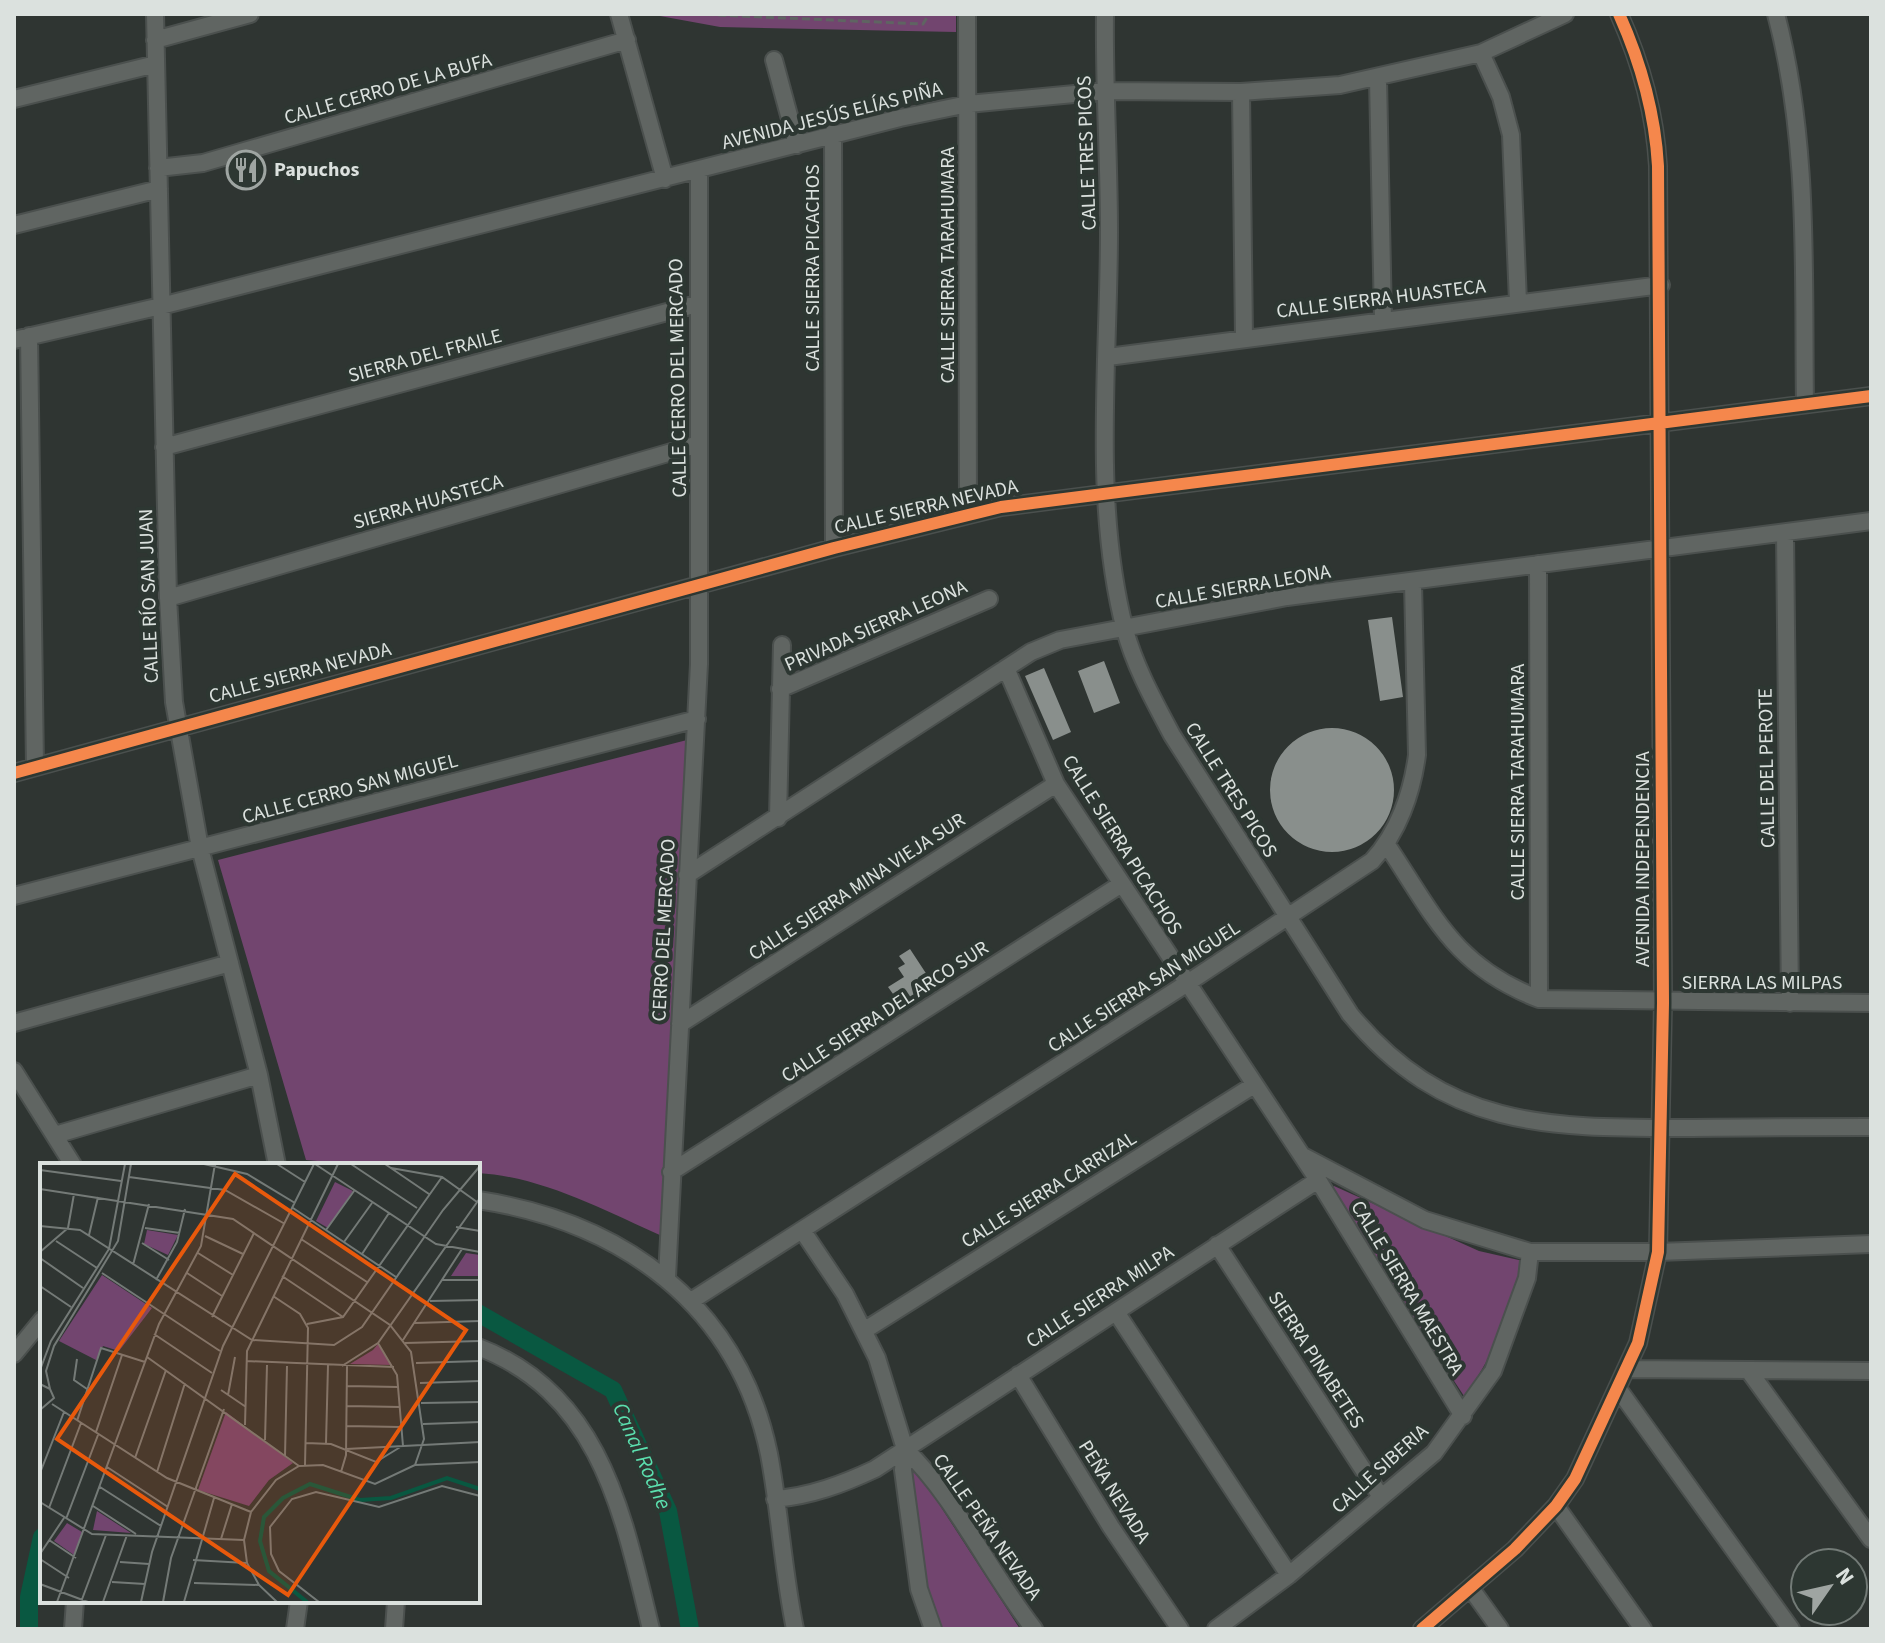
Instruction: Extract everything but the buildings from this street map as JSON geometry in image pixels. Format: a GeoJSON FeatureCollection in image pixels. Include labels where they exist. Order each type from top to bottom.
{"type":"FeatureCollection","features":[{"type":"Feature","properties":{"kind":"street","name":"CALLE RÍO SAN JUAN"},"geometry":{"type":"LineString","coordinates":[[155,14],[170,669],[200,848],[259,1075],[277,1163]]}},
{"type":"Feature","properties":{"kind":"street"},"geometry":{"type":"LineString","coordinates":[[155,40],[250,14]]}},
{"type":"Feature","properties":{"kind":"street"},"geometry":{"type":"LineString","coordinates":[[619,14],[665,179]]}},
{"type":"Feature","properties":{"kind":"street","name":"CALLE SIERRA TARAHUMARA"},"geometry":{"type":"LineString","coordinates":[[967,14],[968,515]]}},
{"type":"Feature","properties":{"kind":"street","name":"CALLE TRES PICOS"},"geometry":{"type":"LineString","coordinates":[[1105,14],[1107,495],[1113,565],[1124,629],[1147,687],[1172,735],[1350,1014],[1374,1043],[1414,1077],[1485,1110],[1540,1123],[1600,1128],[1871,1127]]}},
{"type":"Feature","properties":{"kind":"street","name":"AVENIDA JESÚS ELÍAS PIÑA"},"geometry":{"type":"LineString","coordinates":[[22,338],[665,179],[833,133],[968,104],[1106,91],[1241,92],[1340,85],[1378,79],[1481,53],[1565,14]]}},
{"type":"Feature","properties":{"kind":"street","name":"AVENIDA INDEPENDENCIA"},"geometry":{"type":"LineString","coordinates":[[1422,1629],[1472,1590],[1556,1506],[1592,1448],[1628,1369],[1648,1307],[1658,1252],[1663,1128],[1661,285],[1656,134],[1644,83],[1619,14]]}},
{"type":"Feature","properties":{"kind":"street"},"geometry":{"type":"LineString","coordinates":[[1776,14],[1796,102],[1802,160],[1805,405]]}},
{"type":"Feature","properties":{"kind":"street","name":"CALLE CERRO DE LA BUFA"},"geometry":{"type":"LineString","coordinates":[[158,168],[203,163],[627,40]]}},
{"type":"Feature","properties":{"kind":"street"},"geometry":{"type":"LineString","coordinates":[[1481,53],[1501,97],[1511,135],[1518,302]]}},
{"type":"Feature","properties":{"kind":"street"},"geometry":{"type":"LineString","coordinates":[[774,60],[797,145]]}},
{"type":"Feature","properties":{"kind":"street"},"geometry":{"type":"LineString","coordinates":[[14,99],[156,64]]}},
{"type":"Feature","properties":{"kind":"street"},"geometry":{"type":"LineString","coordinates":[[1378,79],[1383,319]]}},
{"type":"Feature","properties":{"kind":"street"},"geometry":{"type":"LineString","coordinates":[[1241,92],[1244,337]]}},
{"type":"Feature","properties":{"kind":"street","name":"CALLE SIERRA PICACHOS"},"geometry":{"type":"LineString","coordinates":[[833,133],[834,548]]}},
{"type":"Feature","properties":{"kind":"street","name":"CALLE CERRO DEL MERCADO"},"geometry":{"type":"LineString","coordinates":[[699,170],[700,585]]}},
{"type":"Feature","properties":{"kind":"street"},"geometry":{"type":"LineString","coordinates":[[14,225],[159,189]]}},
{"type":"Feature","properties":{"kind":"street","name":"CALLE SIERRA HUASTECA"},"geometry":{"type":"LineString","coordinates":[[1108,357],[1661,285]]}},
{"type":"Feature","properties":{"kind":"street","name":"SIERRA DEL FRAILE"},"geometry":{"type":"LineString","coordinates":[[164,447],[697,304]]}},
{"type":"Feature","properties":{"kind":"street"},"geometry":{"type":"LineString","coordinates":[[22,338],[35,767]]}},
{"type":"Feature","properties":{"kind":"street","name":"CALLE SIERRA NEVADA"},"geometry":{"type":"LineString","coordinates":[[14,773],[834,548],[1001,507],[1871,396]]}},
{"type":"Feature","properties":{"kind":"street","name":"SIERRA HUASTECA"},"geometry":{"type":"LineString","coordinates":[[168,598],[699,444]]}},
{"type":"Feature","properties":{"kind":"street","name":"CALLE SIERRA LEONA"},"geometry":{"type":"LineString","coordinates":[[687,875],[1031,652],[1060,640],[1287,597],[1871,521]]}},
{"type":"Feature","properties":{"kind":"street","name":"CALLE DEL PEROTE"},"geometry":{"type":"LineString","coordinates":[[1785,533],[1790,1003]]}},
{"type":"Feature","properties":{"kind":"street","name":"CALLE SIERRA TARAHUMARA"},"geometry":{"type":"LineString","coordinates":[[1538,564],[1539,999]]}},
{"type":"Feature","properties":{"kind":"street","name":"CALLE SIERRA SAN MIGUEL"},"geometry":{"type":"LineString","coordinates":[[691,1301],[1186,984],[1361,869],[1387,845],[1414,777],[1417,755],[1413,583]]}},
{"type":"Feature","properties":{"kind":"street","name":"CERRO DEL MERCADO"},"geometry":{"type":"LineString","coordinates":[[667,1277],[697,719],[700,585]]}},
{"type":"Feature","properties":{"kind":"street","name":"PRIVADA SIERRA LEONA"},"geometry":{"type":"LineString","coordinates":[[780,689],[989,599]]}},
{"type":"Feature","properties":{"kind":"street","name":"PRIVADA SIERRA LEONA"},"geometry":{"type":"LineString","coordinates":[[778,818],[782,645]]}},
{"type":"Feature","properties":{"kind":"street","name":"CALLE SIERRA PICACHOS"},"geometry":{"type":"LineString","coordinates":[[1006,668],[1056,784],[1318,1180]]}},
{"type":"Feature","properties":{"kind":"street","name":"CALLE CERRO SAN MIGUEL"},"geometry":{"type":"LineString","coordinates":[[14,896],[697,719]]}},
{"type":"Feature","properties":{"kind":"street","name":"CALLE SIERRA MINA VIEJA SUR"},"geometry":{"type":"LineString","coordinates":[[680,1024],[1056,784]]}},
{"type":"Feature","properties":{"kind":"street","name":"SIERRA LAS MILPAS"},"geometry":{"type":"LineString","coordinates":[[1387,845],[1453,943],[1473,964],[1502,985],[1539,999],[1663,1003],[1871,1003]]}},
{"type":"Feature","properties":{"kind":"street","name":"CALLE SIERRA DEL ARCO SUR"},"geometry":{"type":"LineString","coordinates":[[671,1172],[1120,885]]}},
{"type":"Feature","properties":{"kind":"street"},"geometry":{"type":"LineString","coordinates":[[14,1023],[230,963]]}},
{"type":"Feature","properties":{"kind":"street"},"geometry":{"type":"LineString","coordinates":[[14,1071],[72,1163]]}},
{"type":"Feature","properties":{"kind":"street"},"geometry":{"type":"LineString","coordinates":[[55,1135],[259,1075]]}},
{"type":"Feature","properties":{"kind":"street","name":"CALLE SIERRA CARRIZAL"},"geometry":{"type":"LineString","coordinates":[[865,1330],[1254,1085]]}},
{"type":"Feature","properties":{"kind":"street","name":"CALLE SIERRA PICACHOS"},"geometry":{"type":"LineString","coordinates":[[1300,1154],[1425,1220],[1530,1252],[1658,1252],[1871,1244]]}},
{"type":"Feature","properties":{"kind":"street","name":"CALLE SIERRA MILPA"},"geometry":{"type":"LineString","coordinates":[[775,1499],[797,1497],[840,1485],[875,1469],[1318,1180]]}},
{"type":"Feature","properties":{"kind":"street","name":"CALLE SIERRA MAESTRA"},"geometry":{"type":"LineString","coordinates":[[1318,1180],[1463,1416]]}},
{"type":"Feature","properties":{"kind":"street"},"geometry":{"type":"LineString","coordinates":[[480,1200],[524,1207],[560,1218],[630,1253],[667,1277],[725,1342],[749,1389],[769,1455],[795,1629]]}},
{"type":"Feature","properties":{"kind":"street"},"geometry":{"type":"LineString","coordinates":[[802,1230],[865,1330],[905,1449],[903,1470],[919,1589],[933,1629]]}},
{"type":"Feature","properties":{"kind":"street","name":"SIERRA PINABETES"},"geometry":{"type":"LineString","coordinates":[[1217,1245],[1381,1497]]}},
{"type":"Feature","properties":{"kind":"street","name":"CALLE SIBERIA"},"geometry":{"type":"LineString","coordinates":[[1216,1629],[1289,1575],[1434,1453],[1493,1371],[1511,1330],[1527,1278],[1530,1252]]}},
{"type":"Feature","properties":{"kind":"street"},"geometry":{"type":"LineString","coordinates":[[1116,1312],[1289,1575]]}},
{"type":"Feature","properties":{"kind":"street"},"geometry":{"type":"LineString","coordinates":[[17,1342],[40,1322]]}},
{"type":"Feature","properties":{"kind":"street"},"geometry":{"type":"LineString","coordinates":[[480,1348],[555,1396],[594,1447],[627,1534],[651,1629]]}},
{"type":"Feature","properties":{"kind":"street"},"geometry":{"type":"LineString","coordinates":[[1628,1369],[1871,1371]]}},
{"type":"Feature","properties":{"kind":"street"},"geometry":{"type":"LineString","coordinates":[[1749,1371],[1871,1539]]}},
{"type":"Feature","properties":{"kind":"street","name":"PEÑA NEVADA"},"geometry":{"type":"LineString","coordinates":[[1018,1375],[1111,1527],[1180,1629]]}},
{"type":"Feature","properties":{"kind":"street"},"geometry":{"type":"LineString","coordinates":[[1619,1390],[1791,1629]]}},
{"type":"Feature","properties":{"kind":"street","name":"CALLE PEÑA NEVADA"},"geometry":{"type":"LineString","coordinates":[[905,1449],[923,1467],[996,1579],[1034,1629]]}},
{"type":"Feature","properties":{"kind":"street"},"geometry":{"type":"LineString","coordinates":[[1556,1506],[1643,1629]]}},
{"type":"Feature","properties":{"kind":"street"},"geometry":{"type":"LineString","coordinates":[[1472,1590],[1500,1629]]}},
{"type":"Feature","properties":{"kind":"street"},"geometry":{"type":"LineString","coordinates":[[73,1629],[75,1603]]}},
{"type":"Feature","properties":{"kind":"street"},"geometry":{"type":"LineString","coordinates":[[295,1629],[299,1603]]}},
{"type":"Feature","properties":{"kind":"street"},"geometry":{"type":"LineString","coordinates":[[394,1629],[396,1603]]}},
{"type":"Feature","properties":{"kind":"path"},"geometry":{"type":"LineString","coordinates":[[694,14],[923,24],[929,14]]}},
{"type":"Feature","properties":{"kind":"shaded area"},"geometry":{"type":"Polygon","coordinates":[[[649,14],[956,14],[956,32],[720,27],[649,14]]]}},
{"type":"Feature","properties":{"kind":"shaded area"},"geometry":{"type":"Polygon","coordinates":[[[687,740],[662,1236],[549,1188],[480,1173],[480,1163],[340,1163],[306,1160],[218,860],[687,740]]]}},
{"type":"Feature","properties":{"kind":"shaded area"},"geometry":{"type":"Polygon","coordinates":[[[1334,1186],[1479,1251],[1523,1261],[1501,1332],[1464,1396],[1329,1191],[1334,1186]]]}},
{"type":"Feature","properties":{"kind":"shaded area"},"geometry":{"type":"Polygon","coordinates":[[[917,1470],[1020,1629],[942,1629],[923,1573],[910,1474],[917,1470]]]}},
{"type":"Feature","properties":{"kind":"waterway","name":"Canal Rodhe"},"geometry":{"type":"LineString","coordinates":[[480,1314],[613,1390],[668,1511],[690,1629]]}},
{"type":"Feature","properties":{"kind":"waterway","name":"Canal Rodhe"},"geometry":{"type":"LineString","coordinates":[[29,1629],[29,1597],[40,1546]]}},
{"type":"Feature","properties":{"kind":"cycle path"},"geometry":{"type":"LineString","coordinates":[[1422,1629],[1515,1549],[1556,1506],[1575,1479],[1638,1343],[1658,1252],[1663,1003],[1658,166],[1646,88],[1619,14]]}},
{"type":"Feature","properties":{"kind":"cycle path"},"geometry":{"type":"LineString","coordinates":[[14,773],[834,548],[1001,507],[1871,396]]}},
{"type":"Feature","properties":{"kind":"place","name":"Papuchos"},"geometry":{"type":"Point","coordinates":[246,170]}}]}
